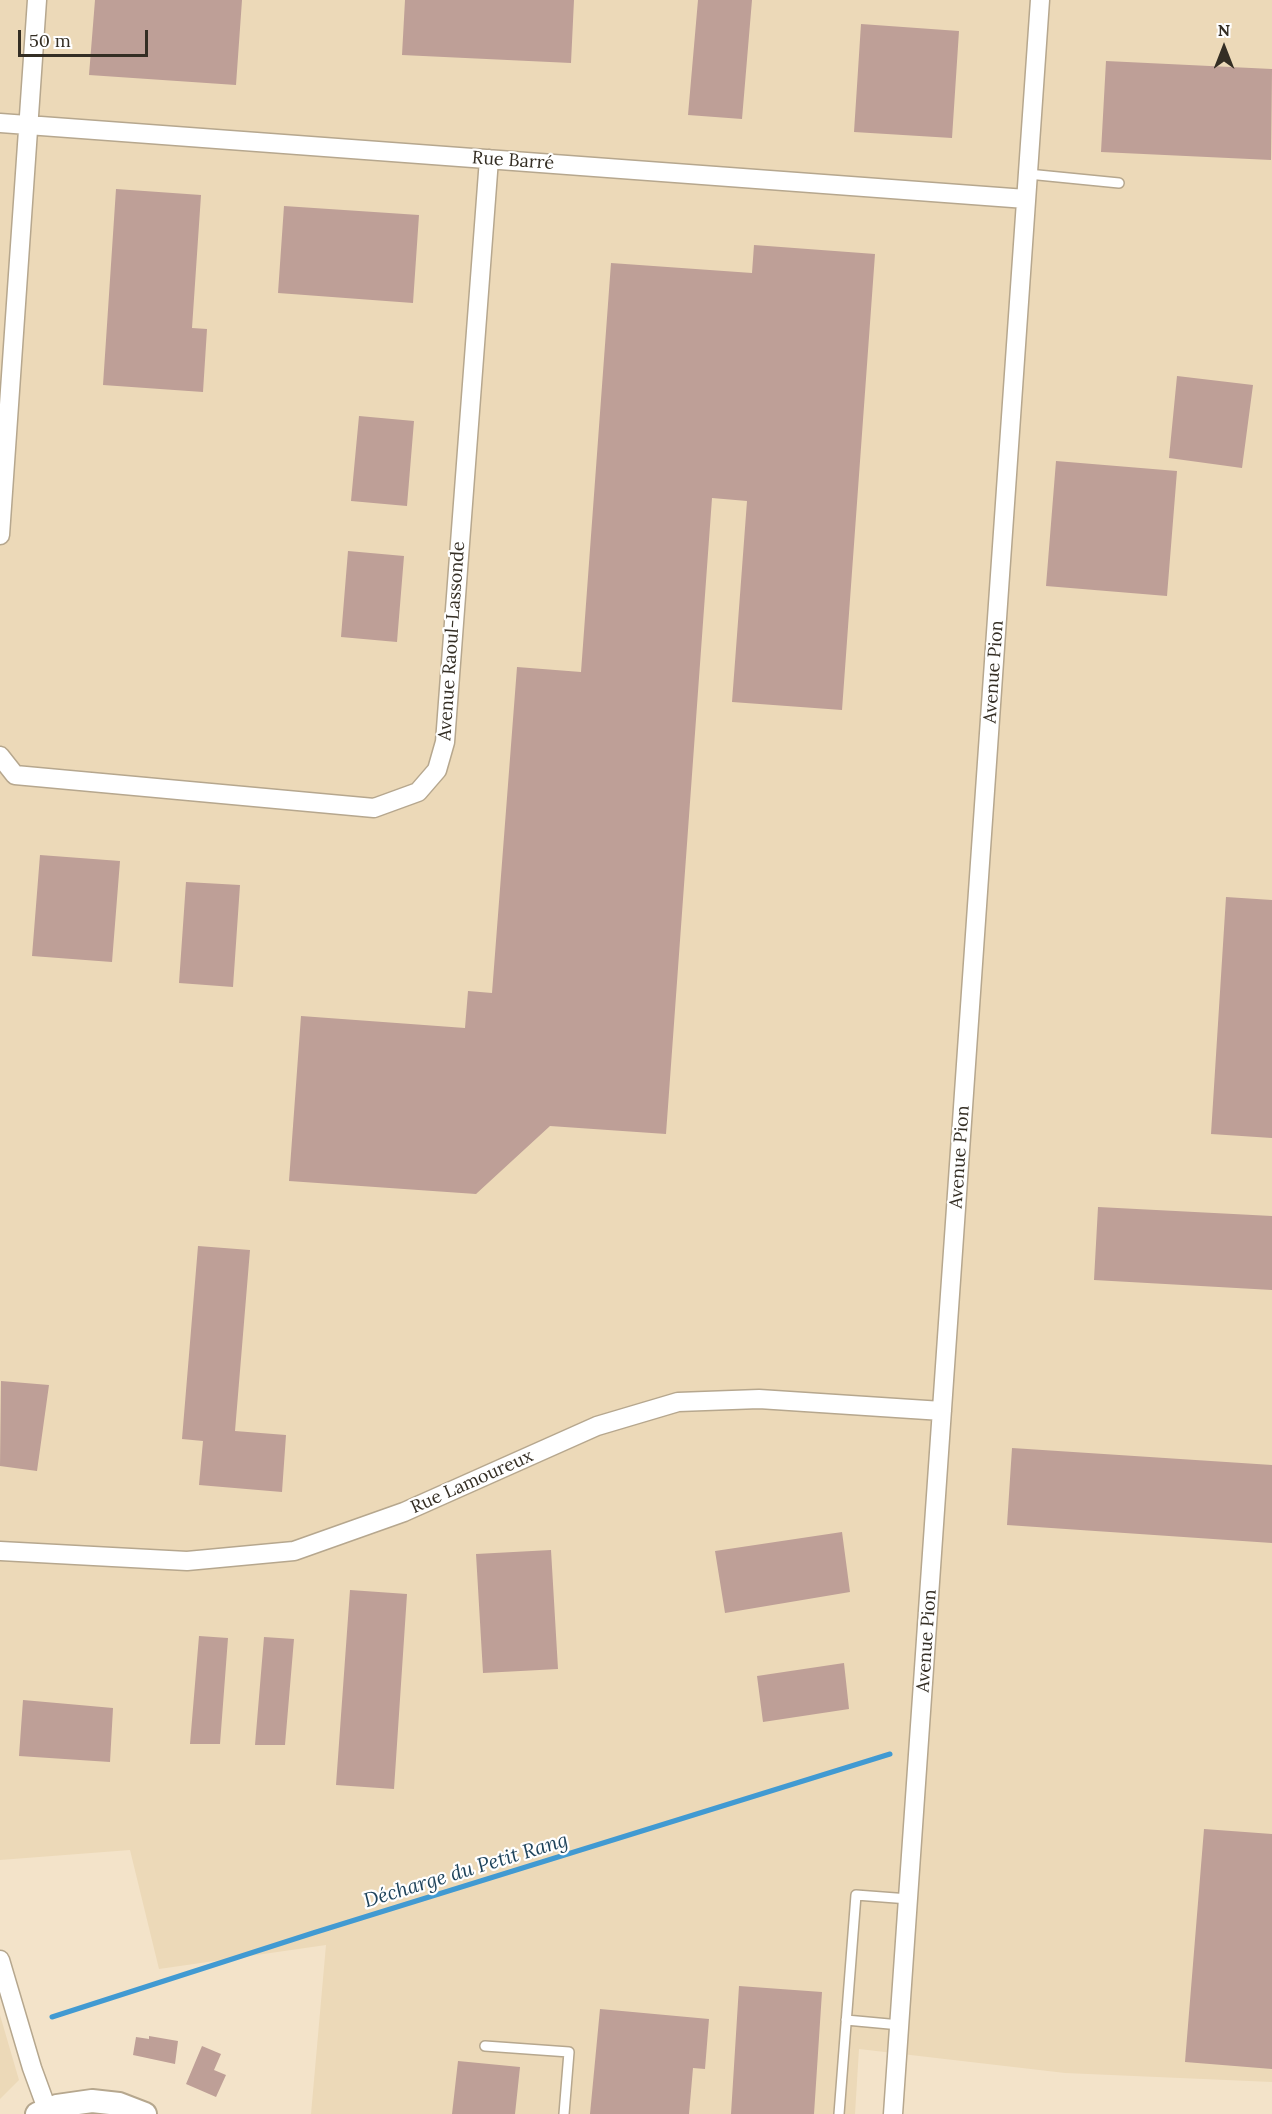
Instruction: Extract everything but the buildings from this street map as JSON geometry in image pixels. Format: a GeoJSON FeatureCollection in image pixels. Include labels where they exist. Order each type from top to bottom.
{"type":"FeatureCollection","features":[{"type":"Feature","properties":{"kind":"street"},"geometry":{"type":"LineString","coordinates":[[0,535],[37,0]]}},
{"type":"Feature","properties":{"kind":"street","name":"Avenue Pion"},"geometry":{"type":"LineString","coordinates":[[893,2114],[1040,0]]}},
{"type":"Feature","properties":{"kind":"street","name":"Rue Barré"},"geometry":{"type":"LineString","coordinates":[[0,123],[1026,199]]}},
{"type":"Feature","properties":{"kind":"street","name":"Avenue Raoul-Lassonde"},"geometry":{"type":"LineString","coordinates":[[0,756],[15,775],[374,808],[418,792],[437,770],[445,742],[489,159]]}},
{"type":"Feature","properties":{"kind":"street","name":"Rue Lamoureux"},"geometry":{"type":"LineString","coordinates":[[0,1551],[187,1561],[294,1551],[405,1512],[597,1426],[678,1402],[759,1399],[942,1412]]}},
{"type":"Feature","properties":{"kind":"street"},"geometry":{"type":"LineString","coordinates":[[0,1960],[32,2068],[42,2111],[78,2102],[105,2101],[145,2114]]}},
{"type":"Feature","properties":{"kind":"lane"},"geometry":{"type":"LineString","coordinates":[[1028,174],[1119,183]]}},
{"type":"Feature","properties":{"kind":"lane"},"geometry":{"type":"LineString","coordinates":[[839,2114],[856,1895],[909,1899]]}},
{"type":"Feature","properties":{"kind":"lane"},"geometry":{"type":"LineString","coordinates":[[846,2020],[900,2025]]}},
{"type":"Feature","properties":{"kind":"lane"},"geometry":{"type":"LineString","coordinates":[[485,2046],[569,2052],[564,2114]]}},
{"type":"Feature","properties":{"kind":"shaded area"},"geometry":{"type":"Polygon","coordinates":[[[0,0],[1272,0],[1272,2082],[1065,2073],[859,2049],[855,2114],[311,2114],[326,1945],[159,1969],[130,1850],[0,1860],[0,0]]]}},
{"type":"Feature","properties":{"kind":"shaded area"},"geometry":{"type":"Polygon","coordinates":[[[0,2015],[19,2080],[0,2099],[0,2015]]]}},
{"type":"Feature","properties":{"kind":"waterway","name":"Décharge du Petit Rang"},"geometry":{"type":"LineString","coordinates":[[52,2017],[313,1933],[890,1754]]}}]}
